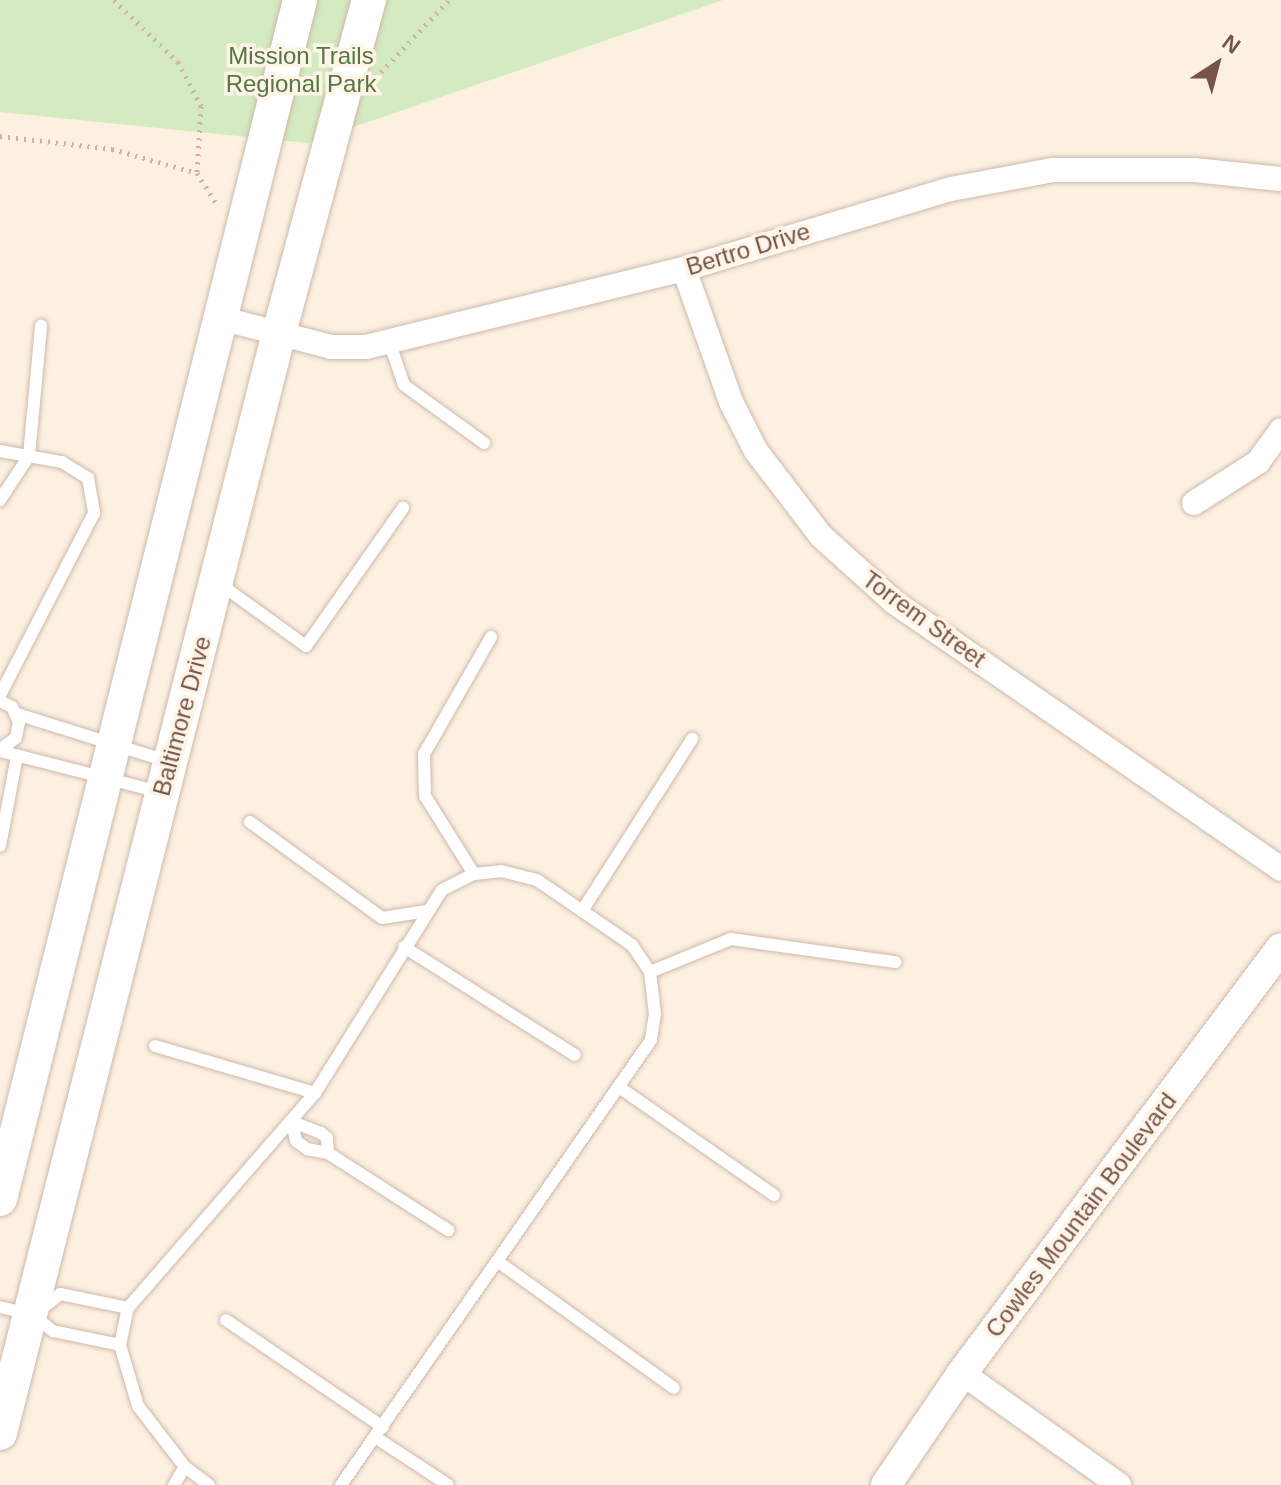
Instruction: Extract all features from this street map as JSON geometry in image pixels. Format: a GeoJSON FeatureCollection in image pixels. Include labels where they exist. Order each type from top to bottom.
{"type":"FeatureCollection","features":[{"type":"Feature","properties":{"kind":"main road"},"geometry":{"type":"LineString","coordinates":[[0,1199],[300,0]]}},
{"type":"Feature","properties":{"kind":"main road","name":"Baltimore Drive"},"geometry":{"type":"LineString","coordinates":[[0,1433],[33,1315],[279,333],[369,0]]}},
{"type":"Feature","properties":{"kind":"street","name":"Bertro Drive"},"geometry":{"type":"LineString","coordinates":[[220,318],[331,347],[389,341],[684,269],[951,189],[1053,170],[1194,170],[1281,179]]}},
{"type":"Feature","properties":{"kind":"street","name":"Torrem Street"},"geometry":{"type":"LineString","coordinates":[[684,269],[731,402],[756,451],[821,536],[894,602],[1281,869]]}},
{"type":"Feature","properties":{"kind":"street"},"geometry":{"type":"LineString","coordinates":[[1194,503],[1258,462],[1281,430]]}},
{"type":"Feature","properties":{"kind":"street","name":"Cowles Mountain Boulevard"},"geometry":{"type":"LineString","coordinates":[[886,1485],[962,1373],[1281,948]]}},
{"type":"Feature","properties":{"kind":"street"},"geometry":{"type":"LineString","coordinates":[[962,1373],[1119,1485]]}},
{"type":"Feature","properties":{"kind":"lane"},"geometry":{"type":"LineString","coordinates":[[0,500],[29,456],[41,326]]}},
{"type":"Feature","properties":{"kind":"lane"},"geometry":{"type":"LineString","coordinates":[[389,341],[404,385],[484,443]]}},
{"type":"Feature","properties":{"kind":"lane"},"geometry":{"type":"LineString","coordinates":[[0,451],[62,462],[88,478],[94,513],[0,695]]}},
{"type":"Feature","properties":{"kind":"lane"},"geometry":{"type":"LineString","coordinates":[[217,582],[306,646],[403,508]]}},
{"type":"Feature","properties":{"kind":"lane"},"geometry":{"type":"LineString","coordinates":[[474,874],[425,796],[424,754],[491,637]]}},
{"type":"Feature","properties":{"kind":"lane"},"geometry":{"type":"LineString","coordinates":[[0,701],[17,714],[111,763],[166,777]]}},
{"type":"Feature","properties":{"kind":"lane"},"geometry":{"type":"LineString","coordinates":[[0,750],[16,738],[17,714]]}},
{"type":"Feature","properties":{"kind":"lane"},"geometry":{"type":"LineString","coordinates":[[584,908],[692,739]]}},
{"type":"Feature","properties":{"kind":"lane"},"geometry":{"type":"LineString","coordinates":[[0,750],[17,756],[111,763],[166,777]]}},
{"type":"Feature","properties":{"kind":"lane"},"geometry":{"type":"LineString","coordinates":[[0,846],[17,756]]}},
{"type":"Feature","properties":{"kind":"lane"},"geometry":{"type":"LineString","coordinates":[[250,822],[382,918],[426,911]]}},
{"type":"Feature","properties":{"kind":"lane"},"geometry":{"type":"LineString","coordinates":[[209,1485],[185,1467],[138,1406],[120,1345],[128,1308],[315,1093],[426,911],[442,890],[474,874],[501,871],[537,880],[584,908],[632,945],[650,972],[655,1014],[651,1040],[500,1263],[341,1485]]}},
{"type":"Feature","properties":{"kind":"lane"},"geometry":{"type":"LineString","coordinates":[[650,972],[731,939],[895,962]]}},
{"type":"Feature","properties":{"kind":"lane"},"geometry":{"type":"LineString","coordinates":[[404,947],[575,1055]]}},
{"type":"Feature","properties":{"kind":"lane"},"geometry":{"type":"LineString","coordinates":[[155,1046],[315,1093]]}},
{"type":"Feature","properties":{"kind":"lane"},"geometry":{"type":"LineString","coordinates":[[619,1087],[774,1195]]}},
{"type":"Feature","properties":{"kind":"lane"},"geometry":{"type":"LineString","coordinates":[[292,1122],[296,1141],[316,1155],[328,1153],[448,1230]]}},
{"type":"Feature","properties":{"kind":"lane"},"geometry":{"type":"LineString","coordinates":[[292,1122],[327,1138],[328,1153]]}},
{"type":"Feature","properties":{"kind":"lane"},"geometry":{"type":"LineString","coordinates":[[500,1263],[674,1388]]}},
{"type":"Feature","properties":{"kind":"lane"},"geometry":{"type":"LineString","coordinates":[[33,1315],[60,1294],[128,1308]]}},
{"type":"Feature","properties":{"kind":"lane"},"geometry":{"type":"LineString","coordinates":[[0,1307],[33,1315],[53,1331],[120,1345]]}},
{"type":"Feature","properties":{"kind":"lane"},"geometry":{"type":"LineString","coordinates":[[226,1320],[448,1485]]}},
{"type":"Feature","properties":{"kind":"lane"},"geometry":{"type":"LineString","coordinates":[[174,1485],[185,1467]]}},
{"type":"Feature","properties":{"kind":"path"},"geometry":{"type":"LineString","coordinates":[[114,0],[178,62],[201,106],[197,173],[225,217]]}},
{"type":"Feature","properties":{"kind":"path"},"geometry":{"type":"LineString","coordinates":[[349,79],[385,71],[449,0]]}},
{"type":"Feature","properties":{"kind":"path"},"geometry":{"type":"LineString","coordinates":[[0,136],[112,149],[197,173]]}},
{"type":"Feature","properties":{"kind":"green space","name":"Mission Trails Regional Park"},"geometry":{"type":"Polygon","coordinates":[[[0,0],[723,0],[307,143],[0,112],[0,0]]]}}]}
